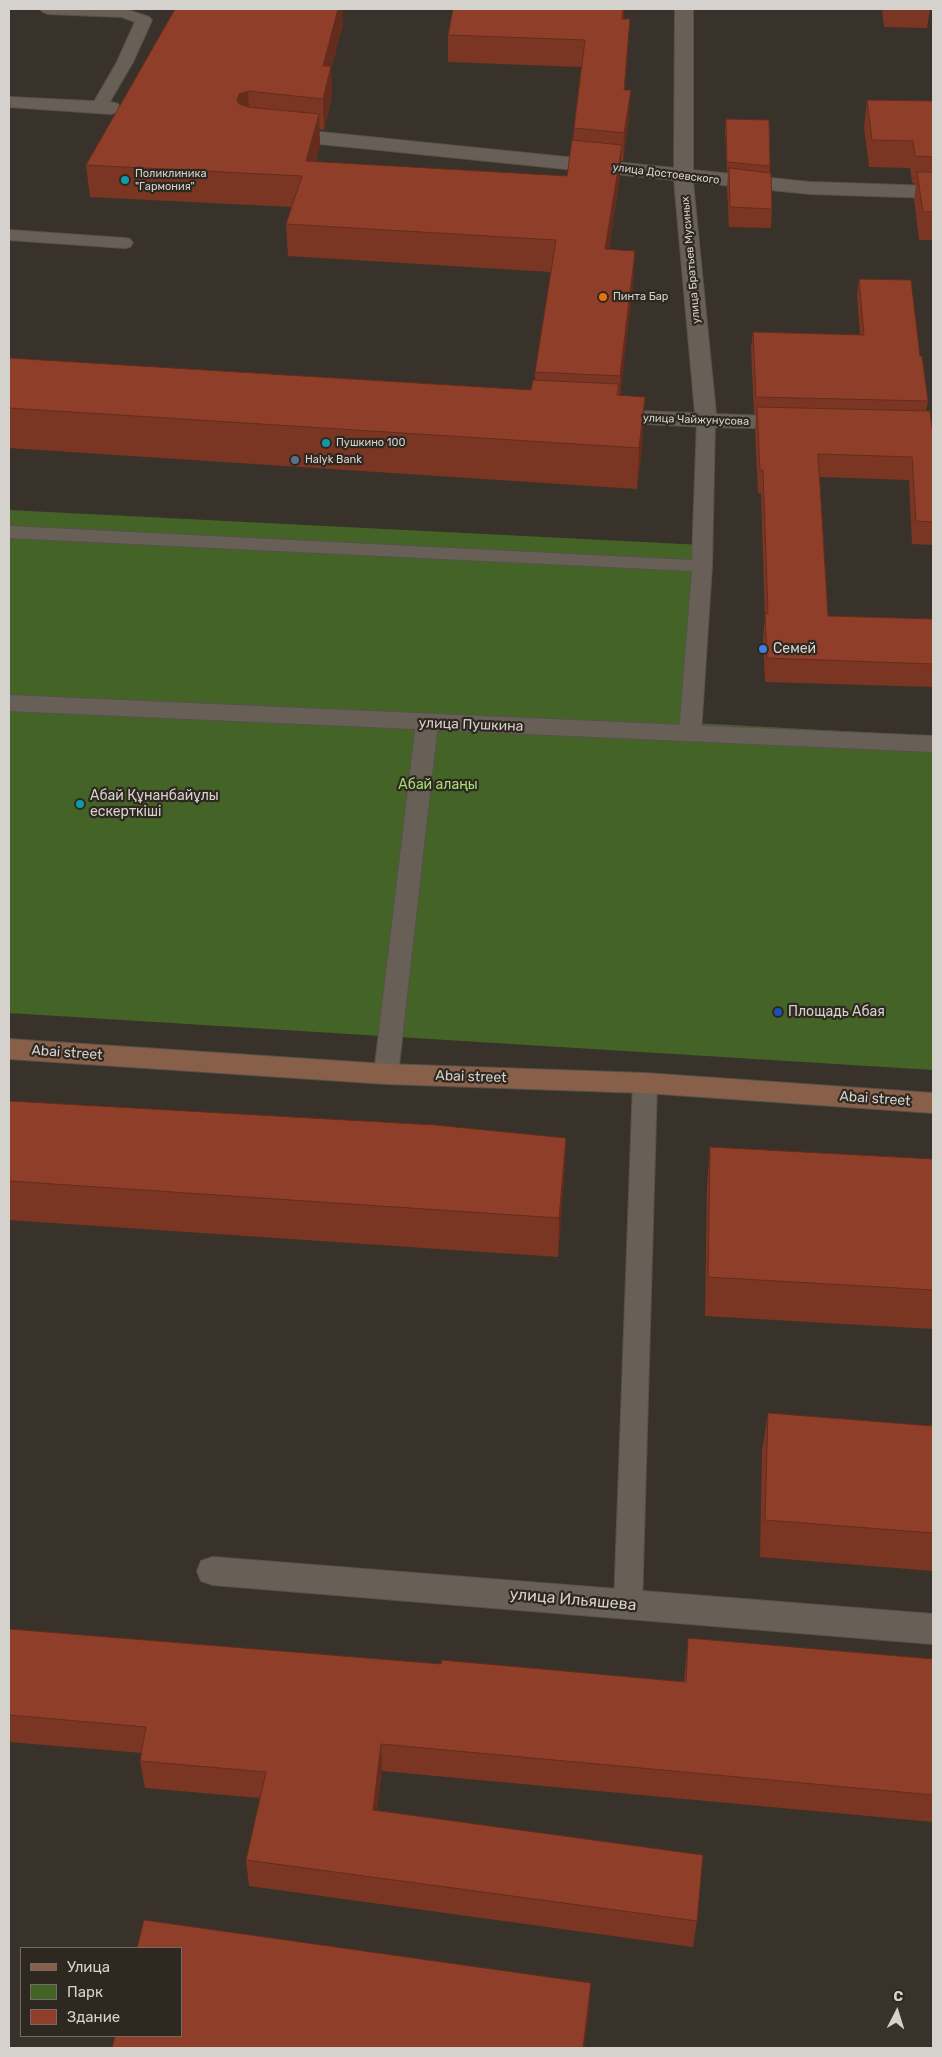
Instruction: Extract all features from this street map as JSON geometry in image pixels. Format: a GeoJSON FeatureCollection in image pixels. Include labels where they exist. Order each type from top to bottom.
{"type":"FeatureCollection","features":[{"type":"Feature","properties":{"kind":"main road","name":"Abai street"},"geometry":{"type":"LineString","coordinates":[[9,1049],[386,1074],[645,1083],[933,1103]]}},
{"type":"Feature","properties":{"kind":"street","name":"улица Братьев Мусиных"},"geometry":{"type":"LineString","coordinates":[[684,9],[683,174],[706,421]]}},
{"type":"Feature","properties":{"kind":"street"},"geometry":{"type":"LineString","coordinates":[[9,102],[105,107]]}},
{"type":"Feature","properties":{"kind":"street","name":"улица Достоевского"},"geometry":{"type":"LineString","coordinates":[[260,132],[810,188],[933,192]]}},
{"type":"Feature","properties":{"kind":"street","name":"улица Чайжунусова"},"geometry":{"type":"LineString","coordinates":[[586,416],[814,423]]}},
{"type":"Feature","properties":{"kind":"street","name":"улица Пушкина"},"geometry":{"type":"LineString","coordinates":[[9,703],[933,744]]}},
{"type":"Feature","properties":{"kind":"street","name":"улица Ильяшева"},"geometry":{"type":"LineString","coordinates":[[213,1571],[933,1629]]}},
{"type":"Feature","properties":{"kind":"lane"},"geometry":{"type":"LineString","coordinates":[[48,9],[124,13],[144,20],[105,107]]}},
{"type":"Feature","properties":{"kind":"lane"},"geometry":{"type":"LineString","coordinates":[[9,235],[124,243]]}},
{"type":"Feature","properties":{"kind":"lane"},"geometry":{"type":"LineString","coordinates":[[690,733],[702,566],[706,421]]}},
{"type":"Feature","properties":{"kind":"lane"},"geometry":{"type":"LineString","coordinates":[[9,532],[702,566]]}},
{"type":"Feature","properties":{"kind":"lane"},"geometry":{"type":"LineString","coordinates":[[386,1074],[427,723]]}},
{"type":"Feature","properties":{"kind":"lane"},"geometry":{"type":"LineString","coordinates":[[628,1605],[645,1083]]}},
{"type":"Feature","properties":{"kind":"green space","name":"Абай алаңы"},"geometry":{"type":"Polygon","coordinates":[[[9,510],[702,545],[694,723],[933,736],[933,1070],[9,1013],[9,510]]]}},
{"type":"Feature","properties":{"kind":"building"},"geometry":{"type":"Polygon","coordinates":[[[175,9],[338,9],[323,66],[331,66],[323,99],[248,91],[239,94],[237,100],[239,104],[248,107],[319,114],[306,161],[567,176],[572,140],[622,145],[605,249],[635,251],[620,376],[535,372],[556,240],[286,224],[302,176],[86,165],[175,9]]]}},
{"type":"Feature","properties":{"kind":"building"},"geometry":{"type":"Polygon","coordinates":[[[453,9],[623,9],[622,19],[630,19],[624,90],[631,90],[624,133],[574,128],[585,40],[448,35],[453,9]]]}},
{"type":"Feature","properties":{"kind":"building"},"geometry":{"type":"Polygon","coordinates":[[[867,100],[933,101],[933,157],[915,156],[913,141],[872,140],[867,100]]]}},
{"type":"Feature","properties":{"kind":"building"},"geometry":{"type":"Polygon","coordinates":[[[726,119],[769,120],[770,166],[727,162],[726,119]]]}},
{"type":"Feature","properties":{"kind":"building"},"geometry":{"type":"Polygon","coordinates":[[[729,168],[771,173],[772,209],[730,207],[729,168]]]}},
{"type":"Feature","properties":{"kind":"building"},"geometry":{"type":"Polygon","coordinates":[[[917,172],[933,172],[933,212],[923,212],[917,172]]]}},
{"type":"Feature","properties":{"kind":"building"},"geometry":{"type":"Polygon","coordinates":[[[859,279],[911,280],[920,356],[922,356],[928,401],[756,397],[753,332],[864,335],[859,279]]]}},
{"type":"Feature","properties":{"kind":"building"},"geometry":{"type":"Polygon","coordinates":[[[9,358],[531,390],[533,380],[619,384],[617,395],[645,397],[639,448],[9,408],[9,358]]]}},
{"type":"Feature","properties":{"kind":"building"},"geometry":{"type":"Polygon","coordinates":[[[757,407],[930,411],[933,429],[933,522],[916,521],[912,457],[818,454],[828,616],[933,619],[933,664],[767,658],[765,614],[768,614],[763,470],[760,470],[757,407]]]}},
{"type":"Feature","properties":{"kind":"building"},"geometry":{"type":"Polygon","coordinates":[[[9,1101],[435,1125],[566,1138],[559,1218],[9,1181],[9,1101]]]}},
{"type":"Feature","properties":{"kind":"building"},"geometry":{"type":"Polygon","coordinates":[[[710,1147],[933,1159],[933,1290],[708,1277],[710,1147]]]}},
{"type":"Feature","properties":{"kind":"building"},"geometry":{"type":"Polygon","coordinates":[[[768,1413],[933,1426],[933,1533],[765,1520],[768,1413]]]}},
{"type":"Feature","properties":{"kind":"building"},"geometry":{"type":"Polygon","coordinates":[[[9,1629],[441,1664],[442,1660],[686,1682],[688,1638],[933,1659],[933,1795],[381,1744],[373,1810],[703,1855],[697,1921],[246,1860],[266,1772],[140,1761],[146,1727],[9,1715],[9,1629]]]}},
{"type":"Feature","properties":{"kind":"building"},"geometry":{"type":"Polygon","coordinates":[[[144,1920],[591,1983],[583,2048],[112,2048],[115,2037],[182,2037],[182,1947],[137,1947],[144,1920]]]}},
{"type":"Feature","properties":{"kind":"place","name":"Поликлиника \"Гармония\""},"geometry":{"type":"Point","coordinates":[125,180]}},
{"type":"Feature","properties":{"kind":"place","name":"Пинта Бар"},"geometry":{"type":"Point","coordinates":[603,297]}},
{"type":"Feature","properties":{"kind":"place","name":"Пушкино 100"},"geometry":{"type":"Point","coordinates":[326,443]}},
{"type":"Feature","properties":{"kind":"place","name":"Halyk Bank"},"geometry":{"type":"Point","coordinates":[295,460]}},
{"type":"Feature","properties":{"kind":"place","name":"Семей"},"geometry":{"type":"Point","coordinates":[763,649]}},
{"type":"Feature","properties":{"kind":"place","name":"Абай Құнанбайұлы ескерткіші"},"geometry":{"type":"Point","coordinates":[80,804]}},
{"type":"Feature","properties":{"kind":"place","name":"Площадь Абая"},"geometry":{"type":"Point","coordinates":[778,1012]}}]}
